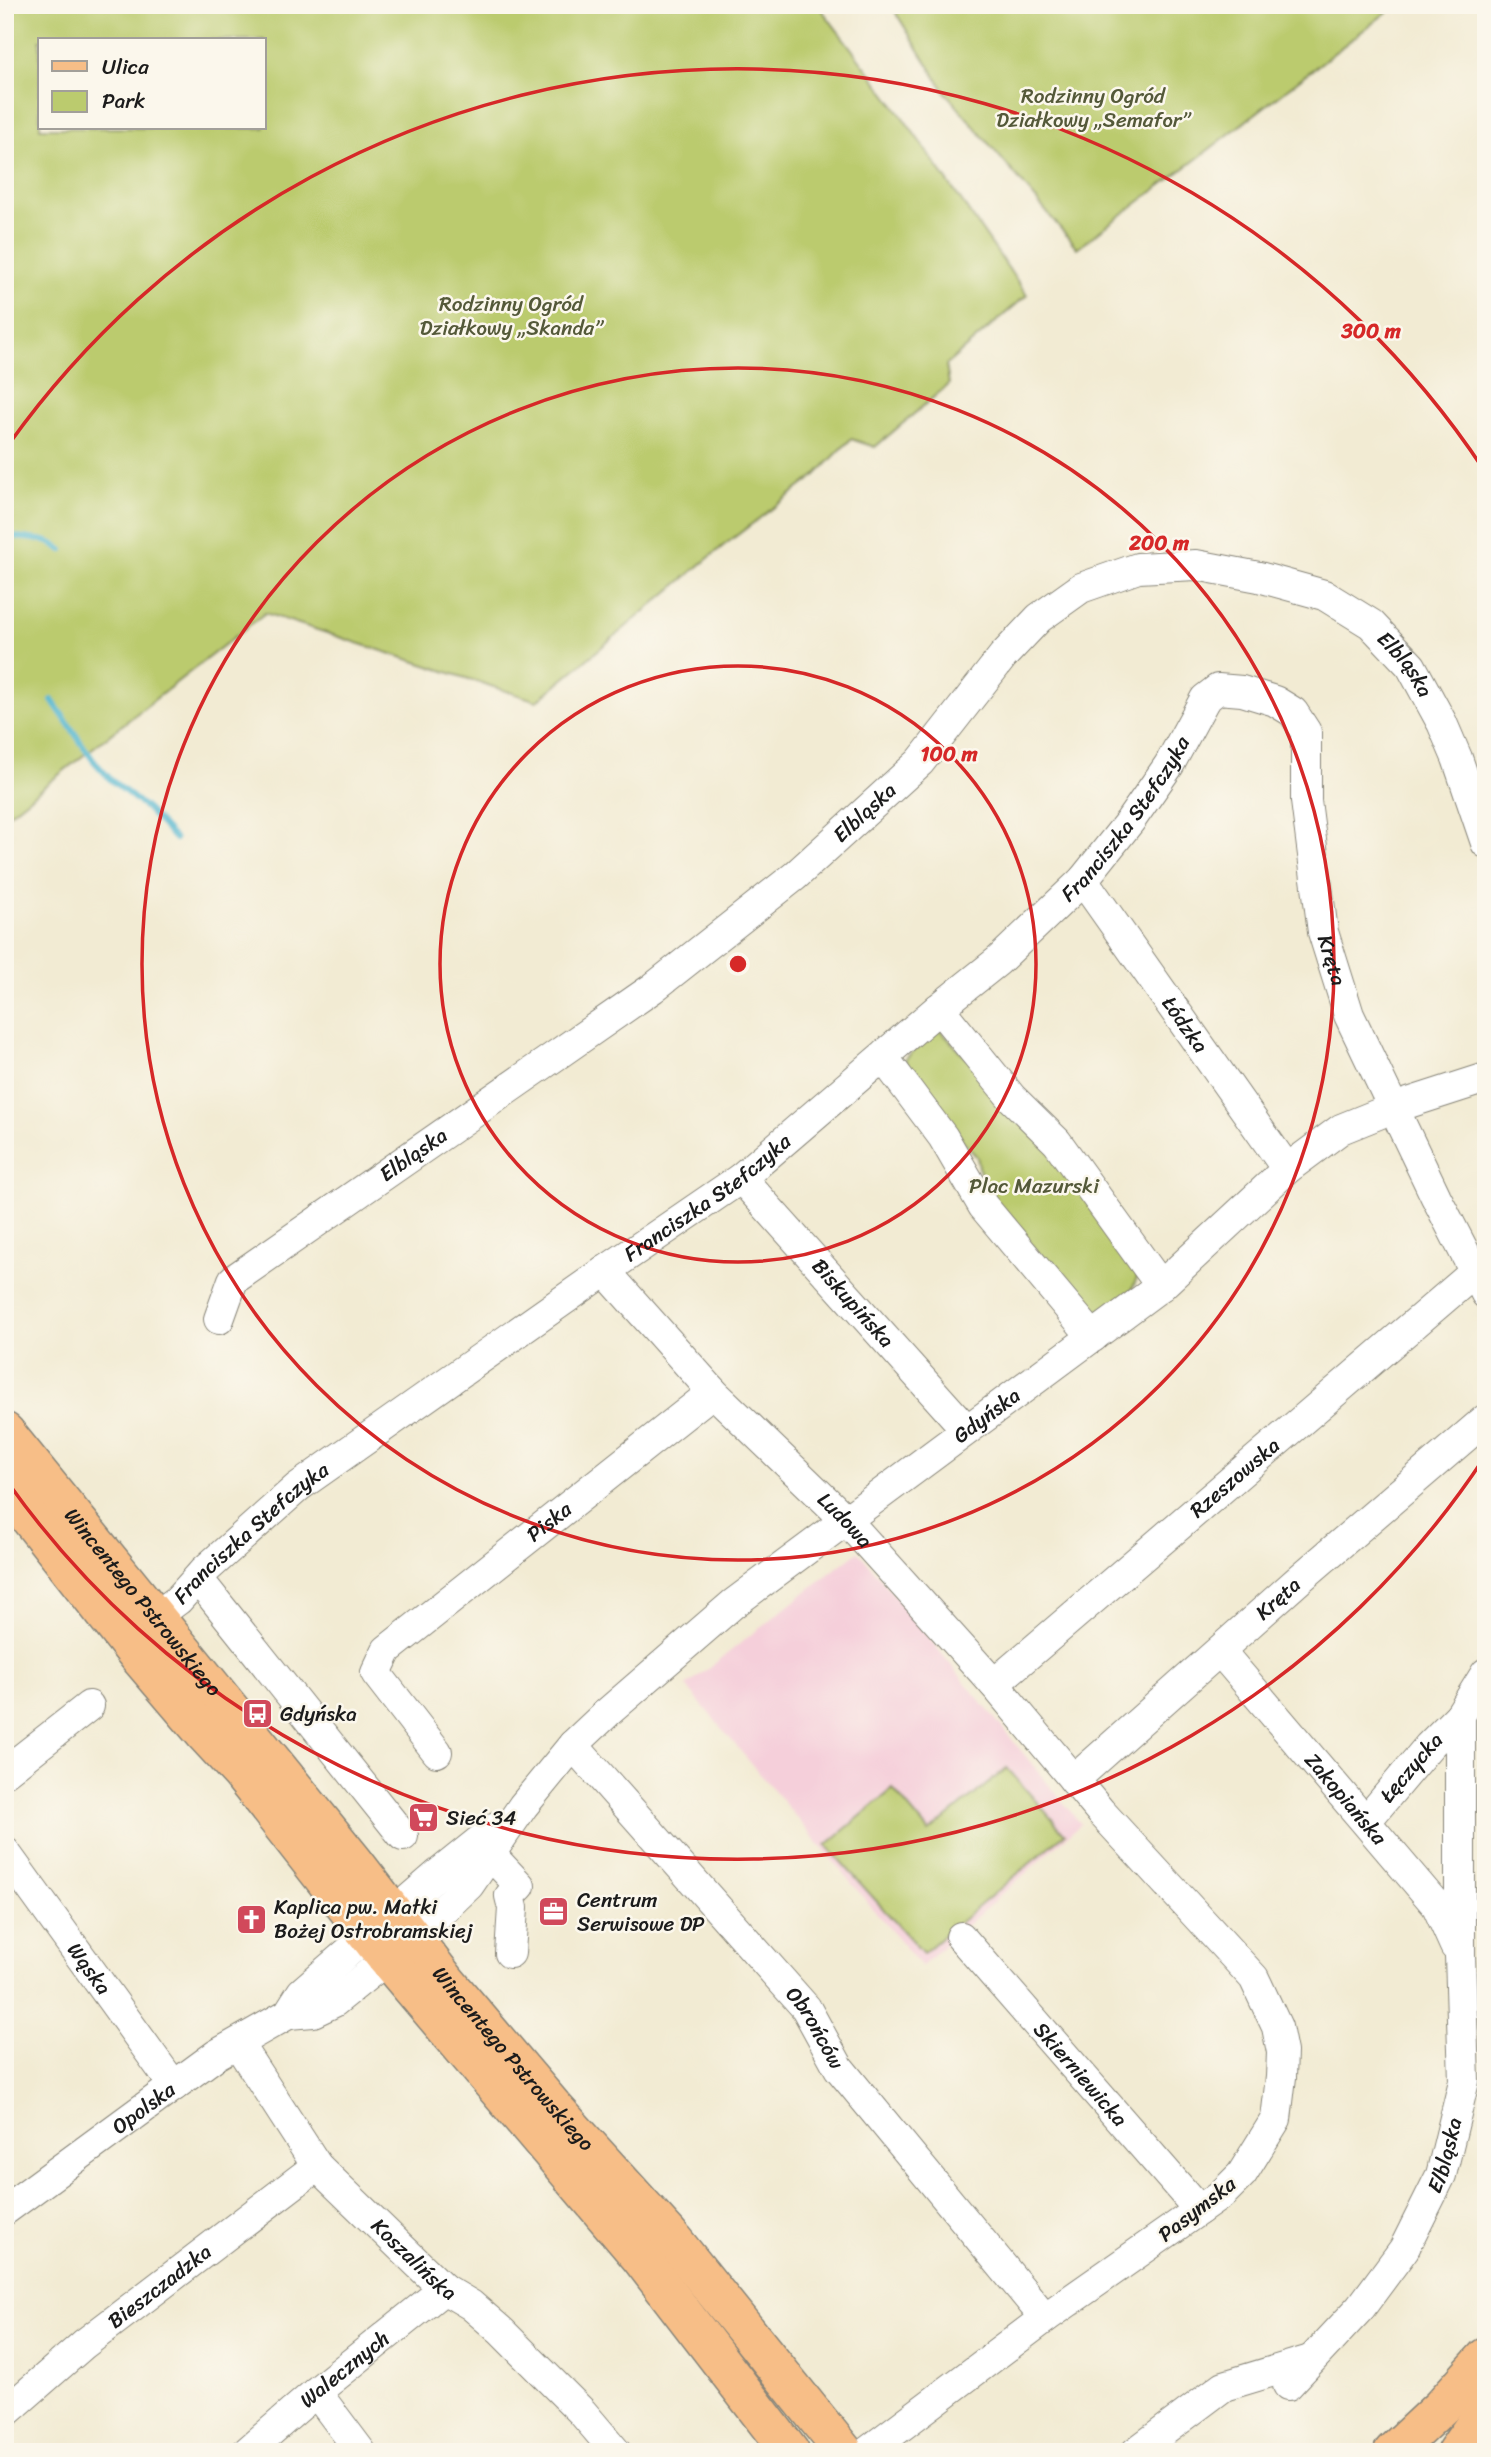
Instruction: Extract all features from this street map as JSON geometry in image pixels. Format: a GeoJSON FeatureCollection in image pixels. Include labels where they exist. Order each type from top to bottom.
{"type":"FeatureCollection","features":[{"type":"Feature","properties":{"kind":"main road","name":"Wincentego Pstrowskiego"},"geometry":{"type":"LineString","coordinates":[[5,1432],[155,1617],[390,1937],[790,2452]]}},
{"type":"Feature","properties":{"kind":"main road","name":"Wincentego Pstrowskiego"},"geometry":{"type":"LineString","coordinates":[[5,1487],[139,1657],[203,1732],[390,1937],[555,2109],[670,2236],[844,2452]]}},
{"type":"Feature","properties":{"kind":"main road"},"geometry":{"type":"LineString","coordinates":[[1392,2452],[1441,2407],[1486,2357]]}},
{"type":"Feature","properties":{"kind":"street","name":"Elbląska"},"geometry":{"type":"LineString","coordinates":[[219,1319],[233,1280],[653,988],[795,876],[920,762],[1003,656],[1039,618],[1081,588],[1138,568],[1196,565],[1259,577],[1324,595],[1371,624],[1411,666],[1442,723],[1486,843]]}},
{"type":"Feature","properties":{"kind":"street","name":"Kręta"},"geometry":{"type":"LineString","coordinates":[[1196,715],[1205,699],[1218,689],[1241,691],[1275,701],[1293,712],[1306,732],[1306,801],[1323,932],[1349,1015],[1392,1108],[1480,1283]]}},
{"type":"Feature","properties":{"kind":"street","name":"Franciszka Stefczyka"},"geometry":{"type":"LineString","coordinates":[[155,1617],[178,1600],[204,1571],[298,1488],[741,1178],[939,1008],[998,961],[1083,880],[1146,799],[1169,765],[1196,715]]}},
{"type":"Feature","properties":{"kind":"street","name":"Łódzka"},"geometry":{"type":"LineString","coordinates":[[1083,880],[1287,1169]]}},
{"type":"Feature","properties":{"kind":"street"},"geometry":{"type":"LineString","coordinates":[[939,1008],[1012,1098],[1057,1142],[1161,1286]]}},
{"type":"Feature","properties":{"kind":"street"},"geometry":{"type":"LineString","coordinates":[[883,1057],[943,1137],[983,1206],[1093,1336]]}},
{"type":"Feature","properties":{"kind":"street","name":"Gdyńska"},"geometry":{"type":"LineString","coordinates":[[390,1937],[469,1885],[523,1807],[573,1745],[733,1604],[1161,1286],[1287,1169],[1342,1129],[1392,1108],[1486,1078]]}},
{"type":"Feature","properties":{"kind":"street","name":"Biskupińska"},"geometry":{"type":"LineString","coordinates":[[741,1178],[966,1429]]}},
{"type":"Feature","properties":{"kind":"street","name":"Ludowa"},"geometry":{"type":"LineString","coordinates":[[605,1271],[713,1392],[846,1520],[994,1684],[1074,1780]]}},
{"type":"Feature","properties":{"kind":"street","name":"Rzeszowska"},"geometry":{"type":"LineString","coordinates":[[994,1684],[1303,1417],[1480,1283]]}},
{"type":"Feature","properties":{"kind":"street","name":"Piska"},"geometry":{"type":"LineString","coordinates":[[437,1752],[376,1673],[387,1650],[713,1392]]}},
{"type":"Feature","properties":{"kind":"street","name":"Kręta"},"geometry":{"type":"LineString","coordinates":[[1074,1780],[1302,1577],[1486,1419]]}},
{"type":"Feature","properties":{"kind":"street"},"geometry":{"type":"LineString","coordinates":[[198,1579],[403,1836]]}},
{"type":"Feature","properties":{"kind":"street","name":"Zakopiańska"},"geometry":{"type":"LineString","coordinates":[[1220,1651],[1437,1906],[1460,1955]]}},
{"type":"Feature","properties":{"kind":"street"},"geometry":{"type":"LineString","coordinates":[[1460,1715],[1486,1672]]}},
{"type":"Feature","properties":{"kind":"street"},"geometry":{"type":"LineString","coordinates":[[5,1772],[89,1706]]}},
{"type":"Feature","properties":{"kind":"street","name":"Elbląska"},"geometry":{"type":"LineString","coordinates":[[1288,2385],[1361,2307],[1404,2249],[1440,2175],[1464,2081],[1460,1955],[1460,1715]]}},
{"type":"Feature","properties":{"kind":"street","name":"Łęczycka"},"geometry":{"type":"LineString","coordinates":[[1366,1821],[1429,1746],[1460,1715]]}},
{"type":"Feature","properties":{"kind":"street","name":"Obrońców"},"geometry":{"type":"LineString","coordinates":[[573,1745],[806,2008],[839,2068],[1045,2318]]}},
{"type":"Feature","properties":{"kind":"street","name":"Pasymska"},"geometry":{"type":"LineString","coordinates":[[867,2452],[1045,2318],[1222,2194],[1242,2174],[1276,2119],[1282,2077],[1282,2052],[1277,2027],[1254,1978],[1074,1780]]}},
{"type":"Feature","properties":{"kind":"street","name":"Gdyńska"},"geometry":{"type":"LineString","coordinates":[[390,1937],[437,1875],[523,1807]]}},
{"type":"Feature","properties":{"kind":"street","name":"Wąska"},"geometry":{"type":"LineString","coordinates":[[5,1852],[174,2086]]}},
{"type":"Feature","properties":{"kind":"street"},"geometry":{"type":"LineString","coordinates":[[490,1854],[520,1886],[510,1896],[513,1908],[510,1953]]}},
{"type":"Feature","properties":{"kind":"street","name":"Opolska"},"geometry":{"type":"LineString","coordinates":[[5,2210],[216,2055],[288,2014],[302,1992],[390,1937]]}},
{"type":"Feature","properties":{"kind":"street","name":"Skierniewicka"},"geometry":{"type":"LineString","coordinates":[[961,1937],[1199,2210]]}},
{"type":"Feature","properties":{"kind":"street","name":"Koszalińska"},"geometry":{"type":"LineString","coordinates":[[238,2044],[317,2166],[444,2290],[471,2305],[501,2330],[582,2412],[616,2452]]}},
{"type":"Feature","properties":{"kind":"street","name":"Bieszczadzka"},"geometry":{"type":"LineString","coordinates":[[5,2413],[83,2344],[317,2166]]}},
{"type":"Feature","properties":{"kind":"street","name":"Walecznych"},"geometry":{"type":"LineString","coordinates":[[247,2452],[316,2392],[444,2290]]}},
{"type":"Feature","properties":{"kind":"street"},"geometry":{"type":"LineString","coordinates":[[1136,2452],[1224,2386],[1313,2359]]}},
{"type":"Feature","properties":{"kind":"street"},"geometry":{"type":"LineString","coordinates":[[316,2392],[361,2452]]}},
{"type":"Feature","properties":{"kind":"shaded area"},"geometry":{"type":"Polygon","coordinates":[[[858,1551],[1081,1824],[921,1966],[686,1686],[858,1551]]]}},
{"type":"Feature","properties":{"kind":"green space","name":"Rodzinny Ogród Działkowy „Skanda”"},"geometry":{"type":"Polygon","coordinates":[[[5,5],[818,5],[890,99],[1027,295],[946,365],[949,384],[875,447],[851,439],[815,476],[723,546],[537,701],[265,613],[5,817],[5,5]]]}},
{"type":"Feature","properties":{"kind":"green space","name":"Rodzinny Ogród Działkowy „Semafor”"},"geometry":{"type":"Polygon","coordinates":[[[891,5],[1396,5],[1077,248],[945,92],[891,5]]]}},
{"type":"Feature","properties":{"kind":"green space","name":"Plac Mazurski"},"geometry":{"type":"Polygon","coordinates":[[[938,1028],[1042,1137],[1139,1273],[1132,1290],[1100,1311],[1084,1310],[983,1187],[977,1157],[925,1099],[910,1076],[905,1059],[938,1028]]]}},
{"type":"Feature","properties":{"kind":"green space"},"geometry":{"type":"Polygon","coordinates":[[[1007,1768],[1065,1834],[923,1953],[826,1845],[893,1789],[929,1832],[1007,1768]]]}},
{"type":"Feature","properties":{"kind":"waterway"},"geometry":{"type":"LineString","coordinates":[[5,532],[47,542],[62,550]]}},
{"type":"Feature","properties":{"kind":"waterway"},"geometry":{"type":"LineString","coordinates":[[52,700],[93,760],[111,780],[147,809],[175,839]]}},
{"type":"Feature","properties":{"kind":"place","name":"Gdyńska"},"geometry":{"type":"Point","coordinates":[257,1714]}},
{"type":"Feature","properties":{"kind":"place","name":"Sieć 34"},"geometry":{"type":"Point","coordinates":[423,1818]}},
{"type":"Feature","properties":{"kind":"place","name":"Centrum Serwisowe DP"},"geometry":{"type":"Point","coordinates":[554,1912]}},
{"type":"Feature","properties":{"kind":"place","name":"Kaplica pw. Matki Bożej Ostrobramskiej"},"geometry":{"type":"Point","coordinates":[251,1919]}}]}
